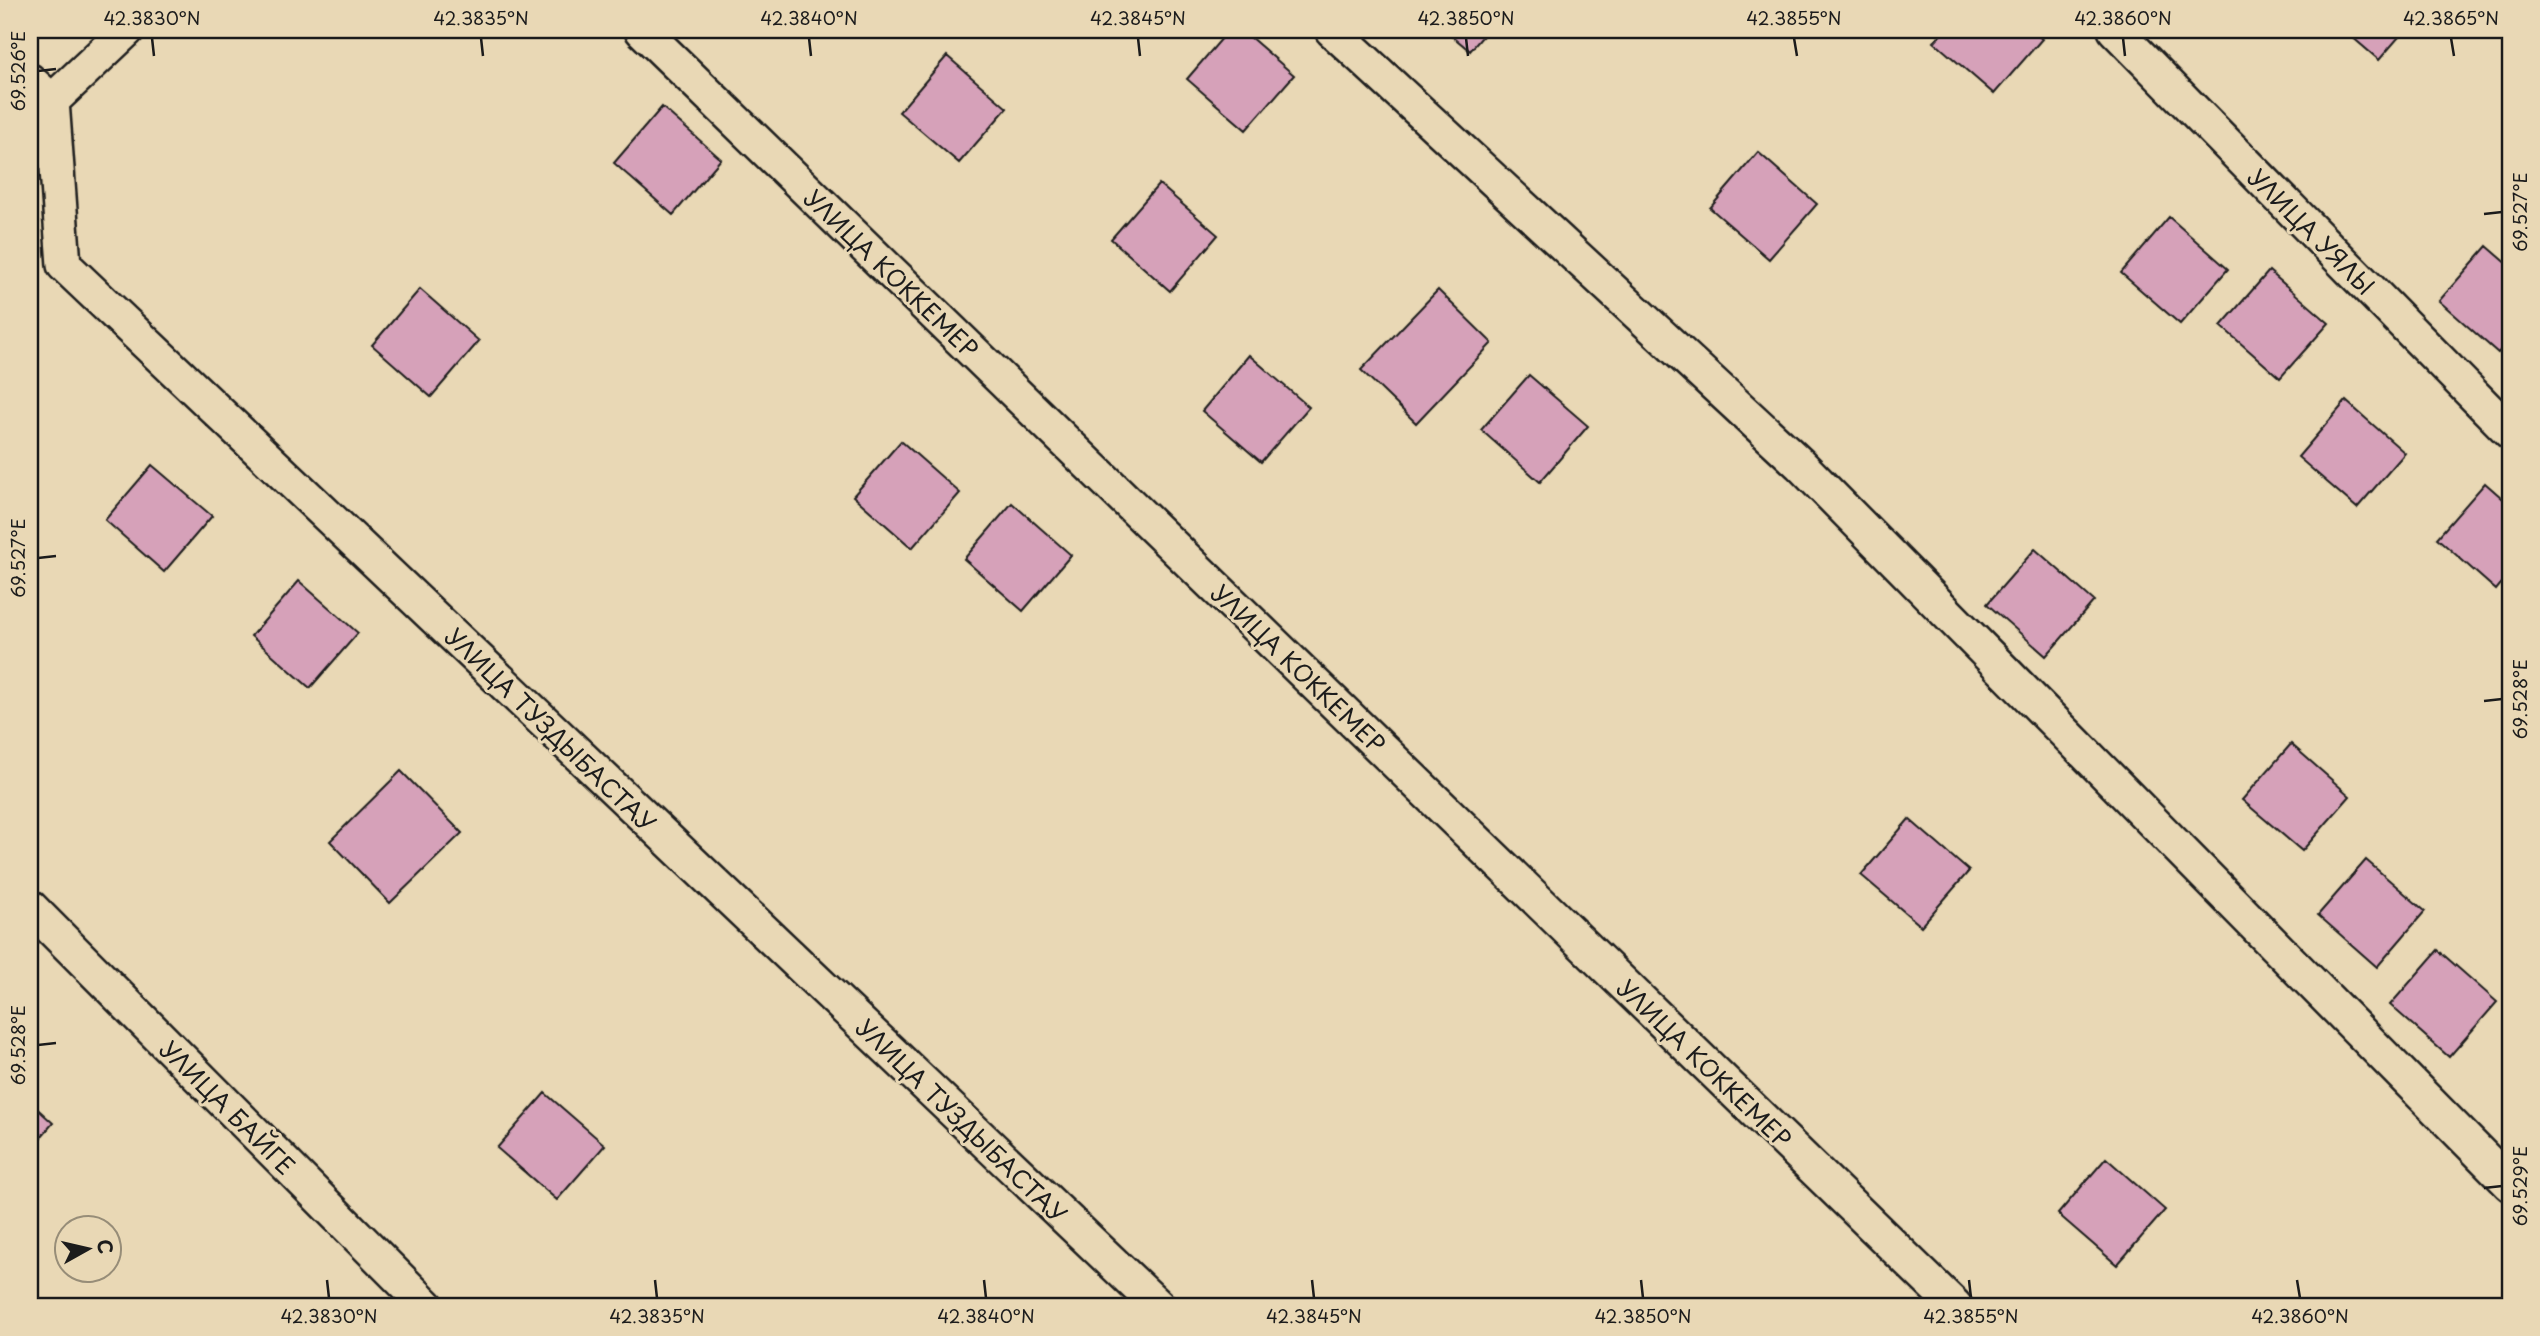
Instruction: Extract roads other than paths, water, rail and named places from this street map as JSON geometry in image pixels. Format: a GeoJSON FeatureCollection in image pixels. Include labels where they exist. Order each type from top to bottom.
{"type":"FeatureCollection","features":[{"type":"Feature","properties":{"kind":"street"},"geometry":{"type":"LineString","coordinates":[[30,143],[41,91],[127,30]]}},
{"type":"Feature","properties":{"kind":"street","name":"УЛИЦА КОККЕМЕР"},"geometry":{"type":"LineString","coordinates":[[642,30],[1955,1306]]}},
{"type":"Feature","properties":{"kind":"street"},"geometry":{"type":"LineString","coordinates":[[1332,30],[1800,464],[2510,1184]]}},
{"type":"Feature","properties":{"kind":"street","name":"УЛИЦА УЯЛЫ"},"geometry":{"type":"LineString","coordinates":[[2115,30],[2510,432]]}},
{"type":"Feature","properties":{"kind":"street","name":"УЛИЦА ТУЗДЫБАСТАУ"},"geometry":{"type":"LineString","coordinates":[[41,91],[64,265],[1158,1306]]}},
{"type":"Feature","properties":{"kind":"street","name":"УЛИЦА БАЙГЕ"},"geometry":{"type":"LineString","coordinates":[[30,907],[427,1306]]}}]}
